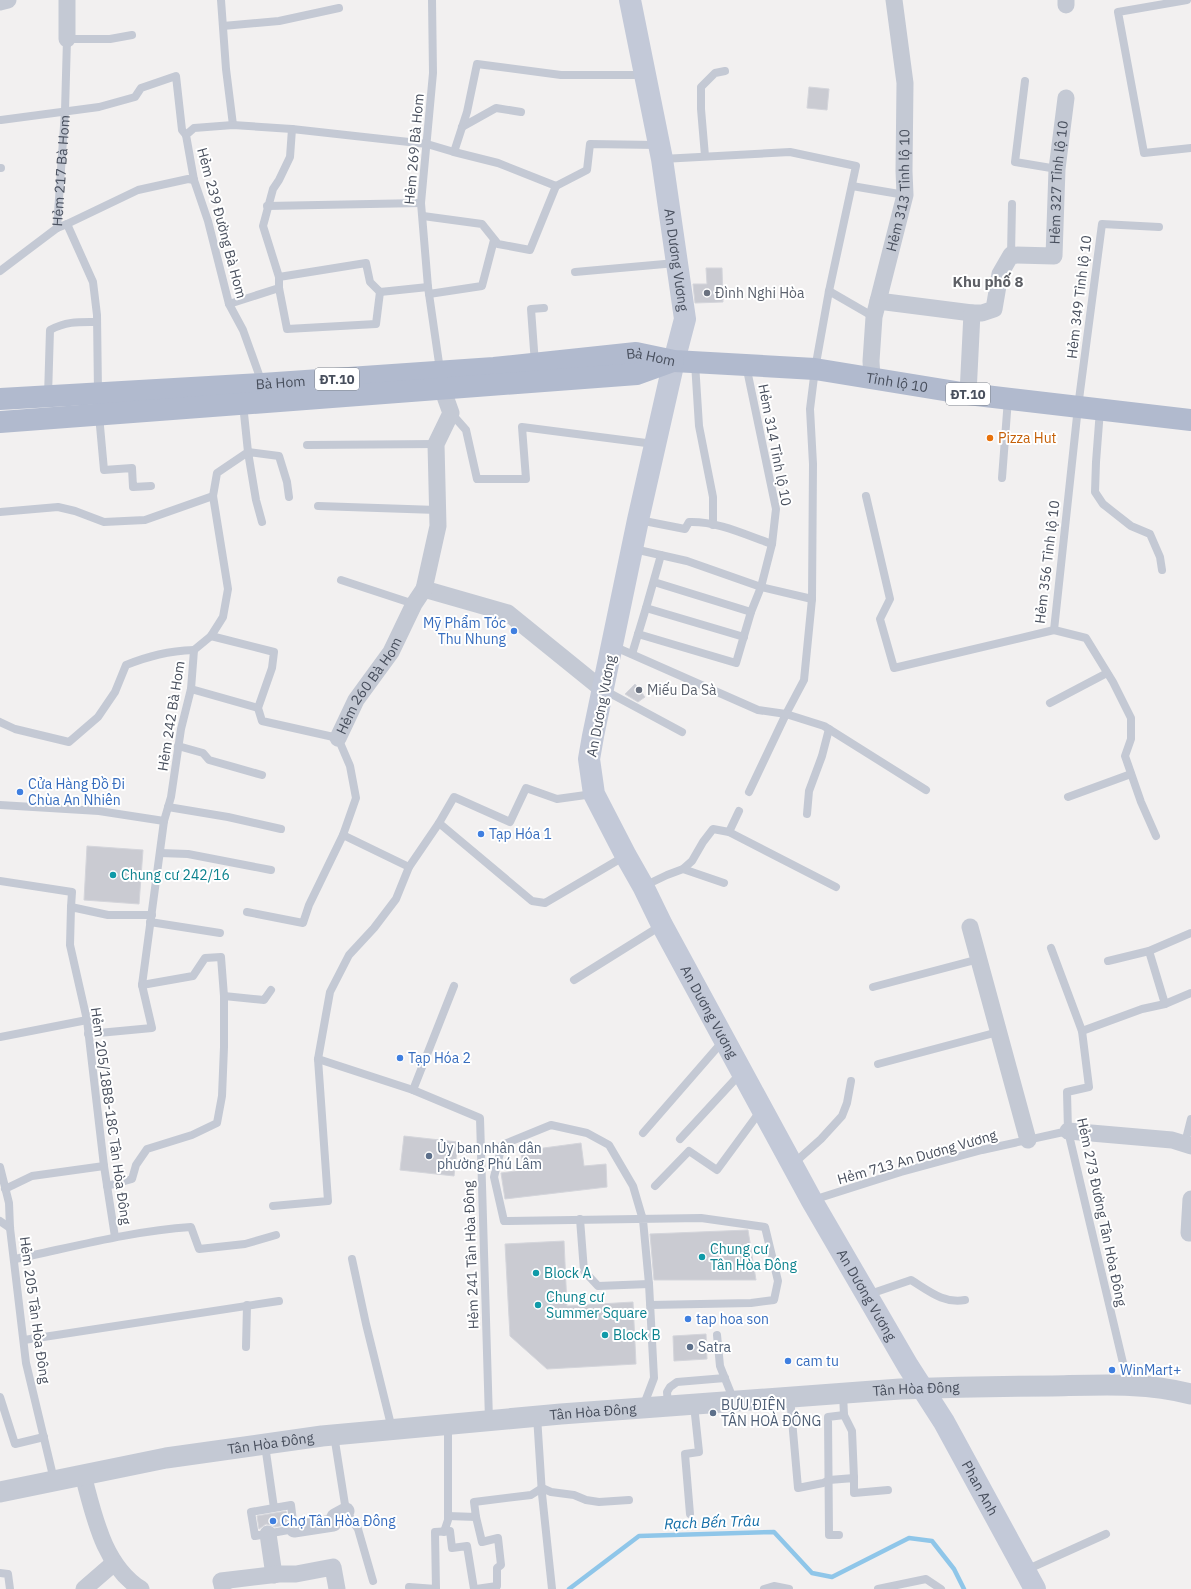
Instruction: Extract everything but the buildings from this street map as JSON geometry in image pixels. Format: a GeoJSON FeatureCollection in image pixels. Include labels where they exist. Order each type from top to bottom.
{"type":"FeatureCollection","features":[{"type":"Feature","properties":{"kind":"main road","name":"An Dương Vương"},"geometry":{"type":"LineString","coordinates":[[630,0],[660,152],[685,319],[684,362],[655,444],[638,520],[633,548],[622,650],[603,690],[589,759],[594,794],[724,1041],[812,1201],[922,1388]]}},
{"type":"Feature","properties":{"kind":"main road","name":"Bà Hom"},"geometry":{"type":"LineString","coordinates":[[0,399],[48,396],[99,404],[242,403],[441,379],[535,364],[636,354],[684,362]]}},
{"type":"Feature","properties":{"kind":"main road","name":"Tỉnh lộ 10"},"geometry":{"type":"LineString","coordinates":[[684,362],[815,369],[968,394],[1191,420]]}},
{"type":"Feature","properties":{"kind":"main road","name":"Bà Hom"},"geometry":{"type":"LineString","coordinates":[[0,422],[99,404],[262,384],[637,374],[684,362]]}},
{"type":"Feature","properties":{"kind":"main road","name":"Phan Anh"},"geometry":{"type":"LineString","coordinates":[[922,1388],[944,1422],[1030,1580]]}},
{"type":"Feature","properties":{"kind":"street"},"geometry":{"type":"LineString","coordinates":[[0,2],[8,0]]}},
{"type":"Feature","properties":{"kind":"street","name":"Hẻm 217 Bà Hom"},"geometry":{"type":"LineString","coordinates":[[67,0],[67,40]]}},
{"type":"Feature","properties":{"kind":"street","name":"Hẻm 313 Tỉnh lộ 10"},"geometry":{"type":"LineString","coordinates":[[872,379],[871,361],[874,317],[905,195],[905,83],[894,0]]}},
{"type":"Feature","properties":{"kind":"street","name":"Hẻm 327 Tỉnh lộ 10"},"geometry":{"type":"LineString","coordinates":[[1011,255],[1054,256],[1057,169],[1066,98]]}},
{"type":"Feature","properties":{"kind":"street"},"geometry":{"type":"LineString","coordinates":[[878,301],[972,313],[982,313],[994,309],[1000,274],[1011,255]]}},
{"type":"Feature","properties":{"kind":"street"},"geometry":{"type":"LineString","coordinates":[[968,394],[972,313]]}},
{"type":"Feature","properties":{"kind":"street"},"geometry":{"type":"LineString","coordinates":[[441,379],[450,413]]}},
{"type":"Feature","properties":{"kind":"street","name":"Hẻm 260 Bà Hom"},"geometry":{"type":"LineString","coordinates":[[338,738],[356,700],[391,652],[414,604],[424,589],[438,526],[436,444],[450,413]]}},
{"type":"Feature","properties":{"kind":"street"},"geometry":{"type":"LineString","coordinates":[[424,589],[508,613],[603,690]]}},
{"type":"Feature","properties":{"kind":"street"},"geometry":{"type":"LineString","coordinates":[[970,927],[1028,1140]]}},
{"type":"Feature","properties":{"kind":"street"},"geometry":{"type":"LineString","coordinates":[[1068,1131],[1172,1140],[1188,1144]]}},
{"type":"Feature","properties":{"kind":"street"},"geometry":{"type":"LineString","coordinates":[[1191,1199],[1189,1233],[1191,1233]]}},
{"type":"Feature","properties":{"kind":"street","name":"Tân Hòa Đông"},"geometry":{"type":"LineString","coordinates":[[0,1492],[166,1458],[334,1435],[537,1416],[922,1388],[1128,1385],[1168,1388],[1191,1394]]}},
{"type":"Feature","properties":{"kind":"street"},"geometry":{"type":"LineString","coordinates":[[83,1475],[98,1527],[114,1563],[130,1582],[141,1589]]}},
{"type":"Feature","properties":{"kind":"street"},"geometry":{"type":"LineString","coordinates":[[294,1529],[333,1523],[335,1517],[346,1511]]}},
{"type":"Feature","properties":{"kind":"street"},"geometry":{"type":"LineString","coordinates":[[268,1534],[274,1575]]}},
{"type":"Feature","properties":{"kind":"street"},"geometry":{"type":"LineString","coordinates":[[84,1589],[114,1563]]}},
{"type":"Feature","properties":{"kind":"street"},"geometry":{"type":"LineString","coordinates":[[222,1585],[274,1575],[296,1574],[333,1567],[337,1589]]}},
{"type":"Feature","properties":{"kind":"lane"},"geometry":{"type":"LineString","coordinates":[[221,0],[226,69],[233,125]]}},
{"type":"Feature","properties":{"kind":"lane","name":"Hẻm 269 Bà Hom"},"geometry":{"type":"LineString","coordinates":[[432,0],[434,73],[421,203],[428,290],[441,379]]}},
{"type":"Feature","properties":{"kind":"lane"},"geometry":{"type":"LineString","coordinates":[[1187,0],[1118,12],[1144,153],[1191,148]]}},
{"type":"Feature","properties":{"kind":"lane"},"geometry":{"type":"LineString","coordinates":[[223,26],[279,21],[339,8]]}},
{"type":"Feature","properties":{"kind":"lane"},"geometry":{"type":"LineString","coordinates":[[67,40],[110,39],[132,35]]}},
{"type":"Feature","properties":{"kind":"lane","name":"Hẻm 217 Bà Hom"},"geometry":{"type":"LineString","coordinates":[[67,40],[65,111],[57,228],[67,224],[93,282],[97,322],[99,404],[104,470],[132,468],[133,487],[151,486]]}},
{"type":"Feature","properties":{"kind":"lane"},"geometry":{"type":"LineString","coordinates":[[454,152],[467,112],[477,64],[561,75],[644,75]]}},
{"type":"Feature","properties":{"kind":"lane"},"geometry":{"type":"LineString","coordinates":[[705,156],[701,109],[701,87],[715,73],[725,71]]}},
{"type":"Feature","properties":{"kind":"lane"},"geometry":{"type":"LineString","coordinates":[[1,120],[99,107],[135,97],[141,88],[176,76],[182,130],[186,135]]}},
{"type":"Feature","properties":{"kind":"lane"},"geometry":{"type":"LineString","coordinates":[[1025,81],[1016,162],[1057,169]]}},
{"type":"Feature","properties":{"kind":"lane"},"geometry":{"type":"LineString","coordinates":[[462,127],[496,108],[521,112]]}},
{"type":"Feature","properties":{"kind":"lane","name":"Hẻm 239 Đường Bà Hom"},"geometry":{"type":"LineString","coordinates":[[262,384],[243,330],[229,304],[208,221],[194,180],[186,135],[194,128],[233,125],[292,129],[427,144],[498,162],[556,186]]}},
{"type":"Feature","properties":{"kind":"lane"},"geometry":{"type":"LineString","coordinates":[[292,129],[290,157],[273,189],[267,206],[263,226],[279,277],[279,288],[287,329],[376,324],[380,292]]}},
{"type":"Feature","properties":{"kind":"lane"},"geometry":{"type":"LineString","coordinates":[[423,216],[482,224],[498,244],[530,250],[556,186],[587,170],[590,144],[705,156],[790,152],[856,166],[829,291],[815,369],[810,409],[813,464],[812,599],[804,680],[749,792]]}},
{"type":"Feature","properties":{"kind":"lane"},"geometry":{"type":"LineString","coordinates":[[67,224],[138,190],[188,179],[194,180]]}},
{"type":"Feature","properties":{"kind":"lane"},"geometry":{"type":"LineString","coordinates":[[852,186],[905,195]]}},
{"type":"Feature","properties":{"kind":"lane"},"geometry":{"type":"LineString","coordinates":[[267,206],[421,203]]}},
{"type":"Feature","properties":{"kind":"lane"},"geometry":{"type":"LineString","coordinates":[[1011,255],[1012,204]]}},
{"type":"Feature","properties":{"kind":"lane","name":"Hẻm 349 Tỉnh lộ 10"},"geometry":{"type":"LineString","coordinates":[[1078,407],[1102,224],[1159,227]]}},
{"type":"Feature","properties":{"kind":"lane"},"geometry":{"type":"LineString","coordinates":[[0,271],[57,228]]}},
{"type":"Feature","properties":{"kind":"lane"},"geometry":{"type":"LineString","coordinates":[[279,277],[366,263],[370,282],[380,292],[482,286],[494,240]]}},
{"type":"Feature","properties":{"kind":"lane"},"geometry":{"type":"LineString","coordinates":[[574,272],[676,263]]}},
{"type":"Feature","properties":{"kind":"lane"},"geometry":{"type":"LineString","coordinates":[[229,304],[279,288]]}},
{"type":"Feature","properties":{"kind":"lane"},"geometry":{"type":"LineString","coordinates":[[829,291],[874,317]]}},
{"type":"Feature","properties":{"kind":"lane"},"geometry":{"type":"LineString","coordinates":[[535,364],[531,310],[544,308]]}},
{"type":"Feature","properties":{"kind":"lane"},"geometry":{"type":"LineString","coordinates":[[48,396],[50,330],[59,325],[72,322],[97,322]]}},
{"type":"Feature","properties":{"kind":"lane"},"geometry":{"type":"LineString","coordinates":[[684,362],[714,497],[713,525]]}},
{"type":"Feature","properties":{"kind":"lane","name":"Hẻm 314 Tỉnh lộ 10"},"geometry":{"type":"LineString","coordinates":[[638,634],[736,664],[751,612],[761,587],[772,544],[776,510],[746,365]]}},
{"type":"Feature","properties":{"kind":"lane"},"geometry":{"type":"LineString","coordinates":[[1002,478],[1008,398]]}},
{"type":"Feature","properties":{"kind":"lane"},"geometry":{"type":"LineString","coordinates":[[242,403],[256,500],[262,522]]}},
{"type":"Feature","properties":{"kind":"lane","name":"Hẻm 356 Tỉnh lộ 10"},"geometry":{"type":"LineString","coordinates":[[866,496],[890,599],[880,619],[894,668],[1054,630],[1078,407]]}},
{"type":"Feature","properties":{"kind":"lane"},"geometry":{"type":"LineString","coordinates":[[1101,409],[1095,492],[1103,504],[1131,526],[1150,534],[1160,557],[1162,570]]}},
{"type":"Feature","properties":{"kind":"lane"},"geometry":{"type":"LineString","coordinates":[[450,413],[466,430],[477,479],[526,479],[522,427],[655,444]]}},
{"type":"Feature","properties":{"kind":"lane"},"geometry":{"type":"LineString","coordinates":[[307,446],[436,444]]}},
{"type":"Feature","properties":{"kind":"lane"},"geometry":{"type":"LineString","coordinates":[[248,452],[279,456],[289,497]]}},
{"type":"Feature","properties":{"kind":"lane","name":"Hẻm 242 Bà Hom"},"geometry":{"type":"LineString","coordinates":[[142,985],[164,821],[168,807],[181,729],[191,689],[194,650],[211,636],[223,617],[228,589],[213,496],[218,473],[248,452]]}},
{"type":"Feature","properties":{"kind":"lane"},"geometry":{"type":"LineString","coordinates":[[0,512],[58,507],[75,511],[104,522],[145,520],[213,496]]}},
{"type":"Feature","properties":{"kind":"lane"},"geometry":{"type":"LineString","coordinates":[[318,506],[437,510]]}},
{"type":"Feature","properties":{"kind":"lane"},"geometry":{"type":"LineString","coordinates":[[638,520],[685,528],[690,522],[700,522],[772,544]]}},
{"type":"Feature","properties":{"kind":"lane"},"geometry":{"type":"LineString","coordinates":[[633,548],[687,561],[761,587],[812,599]]}},
{"type":"Feature","properties":{"kind":"lane"},"geometry":{"type":"LineString","coordinates":[[661,555],[638,634],[622,650],[758,710],[786,714],[824,726],[926,790]]}},
{"type":"Feature","properties":{"kind":"lane"},"geometry":{"type":"LineString","coordinates":[[341,580],[414,604]]}},
{"type":"Feature","properties":{"kind":"lane"},"geometry":{"type":"LineString","coordinates":[[654,582],[751,612]]}},
{"type":"Feature","properties":{"kind":"lane"},"geometry":{"type":"LineString","coordinates":[[646,608],[744,636]]}},
{"type":"Feature","properties":{"kind":"lane"},"geometry":{"type":"LineString","coordinates":[[1054,630],[1086,638],[1107,673],[1130,718],[1131,739],[1125,756],[1140,802],[1156,836]]}},
{"type":"Feature","properties":{"kind":"lane"},"geometry":{"type":"LineString","coordinates":[[211,636],[274,652],[272,668],[258,708],[262,720],[338,738]]}},
{"type":"Feature","properties":{"kind":"lane"},"geometry":{"type":"LineString","coordinates":[[0,722],[15,730],[69,742],[98,717],[115,692],[126,665],[173,651],[194,650]]}},
{"type":"Feature","properties":{"kind":"lane"},"geometry":{"type":"LineString","coordinates":[[1050,703],[1107,673]]}},
{"type":"Feature","properties":{"kind":"lane"},"geometry":{"type":"LineString","coordinates":[[191,689],[258,708]]}},
{"type":"Feature","properties":{"kind":"lane"},"geometry":{"type":"LineString","coordinates":[[603,690],[682,732]]}},
{"type":"Feature","properties":{"kind":"lane"},"geometry":{"type":"LineString","coordinates":[[808,814],[809,791],[822,756],[829,729]]}},
{"type":"Feature","properties":{"kind":"lane","name":"Hẻm 260 Bà Hom"},"geometry":{"type":"LineString","coordinates":[[246,912],[303,923],[309,905],[343,835],[356,798],[350,766],[338,738]]}},
{"type":"Feature","properties":{"kind":"lane"},"geometry":{"type":"LineString","coordinates":[[178,746],[203,753],[209,760],[262,775]]}},
{"type":"Feature","properties":{"kind":"lane"},"geometry":{"type":"LineString","coordinates":[[1068,797],[1131,774]]}},
{"type":"Feature","properties":{"kind":"lane"},"geometry":{"type":"LineString","coordinates":[[273,1206],[328,1201],[318,1059],[330,992],[349,955],[374,928],[396,899],[409,867],[439,823],[454,797],[510,822],[526,788],[557,799],[594,794]]}},
{"type":"Feature","properties":{"kind":"lane"},"geometry":{"type":"LineString","coordinates":[[0,805],[99,811],[164,821]]}},
{"type":"Feature","properties":{"kind":"lane"},"geometry":{"type":"LineString","coordinates":[[168,807],[228,817],[281,829]]}},
{"type":"Feature","properties":{"kind":"lane"},"geometry":{"type":"LineString","coordinates":[[729,832],[739,811]]}},
{"type":"Feature","properties":{"kind":"lane"},"geometry":{"type":"LineString","coordinates":[[439,823],[532,901],[545,903],[626,856]]}},
{"type":"Feature","properties":{"kind":"lane"},"geometry":{"type":"LineString","coordinates":[[643,886],[683,869],[692,861],[702,842],[712,829],[729,832],[836,887]]}},
{"type":"Feature","properties":{"kind":"lane"},"geometry":{"type":"LineString","coordinates":[[343,835],[409,867]]}},
{"type":"Feature","properties":{"kind":"lane"},"geometry":{"type":"LineString","coordinates":[[160,853],[188,854],[271,870]]}},
{"type":"Feature","properties":{"kind":"lane"},"geometry":{"type":"LineString","coordinates":[[683,869],[724,883]]}},
{"type":"Feature","properties":{"kind":"lane"},"geometry":{"type":"LineString","coordinates":[[0,881],[72,892],[71,907],[108,915],[151,918],[220,933]]}},
{"type":"Feature","properties":{"kind":"lane","name":"Hẻm 205/18B8-18C Tân Hòa Đông"},"geometry":{"type":"LineString","coordinates":[[71,907],[70,945],[87,1020],[104,1166],[115,1237]]}},
{"type":"Feature","properties":{"kind":"lane"},"geometry":{"type":"LineString","coordinates":[[574,980],[662,925]]}},
{"type":"Feature","properties":{"kind":"lane"},"geometry":{"type":"LineString","coordinates":[[1108,961],[1149,951],[1191,933]]}},
{"type":"Feature","properties":{"kind":"lane","name":"Hẻm 273 Đường Tân Hòa Đông"},"geometry":{"type":"LineString","coordinates":[[1051,948],[1082,1031],[1089,1087],[1067,1092],[1068,1131],[1128,1385]]}},
{"type":"Feature","properties":{"kind":"lane"},"geometry":{"type":"LineString","coordinates":[[1149,951],[1165,1004]]}},
{"type":"Feature","properties":{"kind":"lane"},"geometry":{"type":"LineString","coordinates":[[88,1034],[152,1028],[142,985],[193,976],[205,958],[221,958],[221,974],[224,996],[222,1096],[217,1123],[192,1135],[147,1149],[136,1165],[132,1179],[107,1186]]}},
{"type":"Feature","properties":{"kind":"lane"},"geometry":{"type":"LineString","coordinates":[[873,987],[979,959]]}},
{"type":"Feature","properties":{"kind":"lane"},"geometry":{"type":"LineString","coordinates":[[413,1090],[454,986]]}},
{"type":"Feature","properties":{"kind":"lane"},"geometry":{"type":"LineString","coordinates":[[224,996],[264,1000],[271,990]]}},
{"type":"Feature","properties":{"kind":"lane"},"geometry":{"type":"LineString","coordinates":[[1082,1031],[1142,1009],[1165,1004],[1191,993]]}},
{"type":"Feature","properties":{"kind":"lane"},"geometry":{"type":"LineString","coordinates":[[0,1037],[87,1020]]}},
{"type":"Feature","properties":{"kind":"lane"},"geometry":{"type":"LineString","coordinates":[[878,1064],[998,1032]]}},
{"type":"Feature","properties":{"kind":"lane"},"geometry":{"type":"LineString","coordinates":[[643,1133],[724,1041]]}},
{"type":"Feature","properties":{"kind":"lane","name":"Hẻm 241 Tân Hòa Đông"},"geometry":{"type":"LineString","coordinates":[[318,1059],[413,1090],[480,1118],[489,1421]]}},
{"type":"Feature","properties":{"kind":"lane"},"geometry":{"type":"LineString","coordinates":[[680,1138],[741,1072]]}},
{"type":"Feature","properties":{"kind":"lane"},"geometry":{"type":"LineString","coordinates":[[792,1164],[821,1139],[842,1116],[851,1081]]}},
{"type":"Feature","properties":{"kind":"lane"},"geometry":{"type":"LineString","coordinates":[[655,1186],[689,1152],[717,1170],[762,1109]]}},
{"type":"Feature","properties":{"kind":"lane"},"geometry":{"type":"LineString","coordinates":[[1188,1144],[1191,1119]]}},
{"type":"Feature","properties":{"kind":"lane"},"geometry":{"type":"LineString","coordinates":[[642,1408],[654,1378],[650,1305],[649,1284],[643,1220],[633,1186],[609,1145],[587,1133],[551,1125],[502,1145],[494,1177],[504,1221],[580,1219],[643,1220],[701,1218],[765,1227],[778,1281],[774,1300],[751,1303],[650,1305]]}},
{"type":"Feature","properties":{"kind":"lane","name":"Hẻm 713 An Dương Vương"},"geometry":{"type":"LineString","coordinates":[[812,1201],[901,1172],[982,1150],[1068,1131]]}},
{"type":"Feature","properties":{"kind":"lane"},"geometry":{"type":"LineString","coordinates":[[5,1189],[32,1176],[104,1166]]}},
{"type":"Feature","properties":{"kind":"lane","name":"Hẻm 205 Tân Hòa Đông"},"geometry":{"type":"LineString","coordinates":[[0,1167],[9,1203],[10,1228],[26,1363],[54,1480]]}},
{"type":"Feature","properties":{"kind":"lane"},"geometry":{"type":"LineString","coordinates":[[580,1219],[584,1271],[598,1286],[649,1284]]}},
{"type":"Feature","properties":{"kind":"lane"},"geometry":{"type":"LineString","coordinates":[[0,1221],[10,1228]]}},
{"type":"Feature","properties":{"kind":"lane"},"geometry":{"type":"LineString","coordinates":[[15,1260],[115,1237],[165,1228],[191,1227],[199,1249],[246,1244],[276,1235]]}},
{"type":"Feature","properties":{"kind":"lane"},"geometry":{"type":"LineString","coordinates":[[352,1259],[366,1324],[392,1429]]}},
{"type":"Feature","properties":{"kind":"lane"},"geometry":{"type":"LineString","coordinates":[[867,1295],[911,1280],[943,1299],[955,1302],[965,1300]]}},
{"type":"Feature","properties":{"kind":"lane"},"geometry":{"type":"LineString","coordinates":[[24,1340],[280,1301]]}},
{"type":"Feature","properties":{"kind":"lane"},"geometry":{"type":"LineString","coordinates":[[246,1347],[247,1305]]}},
{"type":"Feature","properties":{"kind":"lane"},"geometry":{"type":"LineString","coordinates":[[718,1335],[720,1366],[734,1401]]}},
{"type":"Feature","properties":{"kind":"lane"},"geometry":{"type":"LineString","coordinates":[[668,1406],[667,1392],[670,1387],[677,1382],[725,1378]]}},
{"type":"Feature","properties":{"kind":"lane"},"geometry":{"type":"LineString","coordinates":[[842,1393],[844,1415],[852,1431],[854,1493],[888,1490]]}},
{"type":"Feature","properties":{"kind":"lane"},"geometry":{"type":"LineString","coordinates":[[0,1397],[4,1419],[15,1444],[44,1437]]}},
{"type":"Feature","properties":{"kind":"lane"},"geometry":{"type":"LineString","coordinates":[[790,1397],[798,1488],[823,1484],[829,1480],[854,1478]]}},
{"type":"Feature","properties":{"kind":"lane"},"geometry":{"type":"LineString","coordinates":[[690,1514],[685,1454],[698,1452],[694,1404]]}},
{"type":"Feature","properties":{"kind":"lane"},"geometry":{"type":"LineString","coordinates":[[838,1535],[829,1535],[828,1417],[844,1415]]}},
{"type":"Feature","properties":{"kind":"lane"},"geometry":{"type":"LineString","coordinates":[[537,1416],[542,1491],[552,1589]]}},
{"type":"Feature","properties":{"kind":"lane"},"geometry":{"type":"LineString","coordinates":[[444,1532],[448,1516],[448,1425]]}},
{"type":"Feature","properties":{"kind":"lane"},"geometry":{"type":"LineString","coordinates":[[334,1435],[346,1511],[358,1529],[373,1581]]}},
{"type":"Feature","properties":{"kind":"lane"},"geometry":{"type":"LineString","coordinates":[[265,1444],[274,1508]]}},
{"type":"Feature","properties":{"kind":"lane"},"geometry":{"type":"LineString","coordinates":[[409,1586],[436,1589],[435,1532],[450,1531],[452,1548],[467,1546],[475,1589],[496,1586],[497,1568],[501,1565],[498,1538],[482,1542],[474,1502],[531,1495],[542,1491],[599,1502],[628,1500]]}},
{"type":"Feature","properties":{"kind":"lane"},"geometry":{"type":"LineString","coordinates":[[291,1505],[294,1529],[255,1536],[250,1512],[291,1505]]}},
{"type":"Feature","properties":{"kind":"lane"},"geometry":{"type":"LineString","coordinates":[[448,1516],[476,1517]]}},
{"type":"Feature","properties":{"kind":"lane"},"geometry":{"type":"LineString","coordinates":[[1030,1580],[1106,1534]]}},
{"type":"Feature","properties":{"kind":"lane"},"geometry":{"type":"LineString","coordinates":[[0,1573],[8,1574],[10,1589]]}},
{"type":"Feature","properties":{"kind":"lane"},"geometry":{"type":"LineString","coordinates":[[878,1589],[926,1579],[941,1589]]}},
{"type":"Feature","properties":{"kind":"lane"},"geometry":{"type":"LineString","coordinates":[[764,1589],[774,1586],[789,1589]]}},
{"type":"Feature","properties":{"kind":"waterway","name":"Rạch Bến Trâu"},"geometry":{"type":"LineString","coordinates":[[569,1589],[639,1536],[774,1532],[812,1573],[832,1577],[909,1538],[932,1541],[954,1569],[964,1589]]}},
{"type":"Feature","properties":{"kind":"place","name":"Đình Nghi Hòa"},"geometry":{"type":"Point","coordinates":[707,293]}},
{"type":"Feature","properties":{"kind":"place","name":"Pizza Hut"},"geometry":{"type":"Point","coordinates":[990,438]}},
{"type":"Feature","properties":{"kind":"place","name":"Mỹ Phẩm Tóc Thu Nhung"},"geometry":{"type":"Point","coordinates":[514,631]}},
{"type":"Feature","properties":{"kind":"place","name":"Miếu Da Sà"},"geometry":{"type":"Point","coordinates":[639,690]}},
{"type":"Feature","properties":{"kind":"place","name":"Cửa Hàng Đồ Đi Chùa An Nhiên"},"geometry":{"type":"Point","coordinates":[20,792]}},
{"type":"Feature","properties":{"kind":"place","name":"Tạp Hóa 1"},"geometry":{"type":"Point","coordinates":[481,834]}},
{"type":"Feature","properties":{"kind":"place","name":"Chung cư 242/16"},"geometry":{"type":"Point","coordinates":[113,875]}},
{"type":"Feature","properties":{"kind":"place","name":"Tạp Hóa 2"},"geometry":{"type":"Point","coordinates":[400,1058]}},
{"type":"Feature","properties":{"kind":"place","name":"Ủy ban nhân dân phường Phú Lâm"},"geometry":{"type":"Point","coordinates":[429,1156]}},
{"type":"Feature","properties":{"kind":"place","name":"Chung cư Tân Hòa Đông"},"geometry":{"type":"Point","coordinates":[702,1257]}},
{"type":"Feature","properties":{"kind":"place","name":"Block A"},"geometry":{"type":"Point","coordinates":[536,1273]}},
{"type":"Feature","properties":{"kind":"place","name":"Chung cư Summer Square"},"geometry":{"type":"Point","coordinates":[538,1305]}},
{"type":"Feature","properties":{"kind":"place","name":"tap hoa son"},"geometry":{"type":"Point","coordinates":[688,1319]}},
{"type":"Feature","properties":{"kind":"place","name":"Block B"},"geometry":{"type":"Point","coordinates":[605,1335]}},
{"type":"Feature","properties":{"kind":"place","name":"Satra"},"geometry":{"type":"Point","coordinates":[690,1347]}},
{"type":"Feature","properties":{"kind":"place","name":"cam tu"},"geometry":{"type":"Point","coordinates":[788,1361]}},
{"type":"Feature","properties":{"kind":"place","name":"WinMart+"},"geometry":{"type":"Point","coordinates":[1112,1370]}},
{"type":"Feature","properties":{"kind":"place","name":"BƯU ĐIỆN TÂN HOÀ ĐÔNG"},"geometry":{"type":"Point","coordinates":[713,1413]}},
{"type":"Feature","properties":{"kind":"place","name":"Chợ Tân Hòa Đông"},"geometry":{"type":"Point","coordinates":[273,1521]}},
{"type":"Feature","properties":{"kind":"district","name":"Khu phố 8"},"geometry":{"type":"Point","coordinates":[988,281]}}]}
